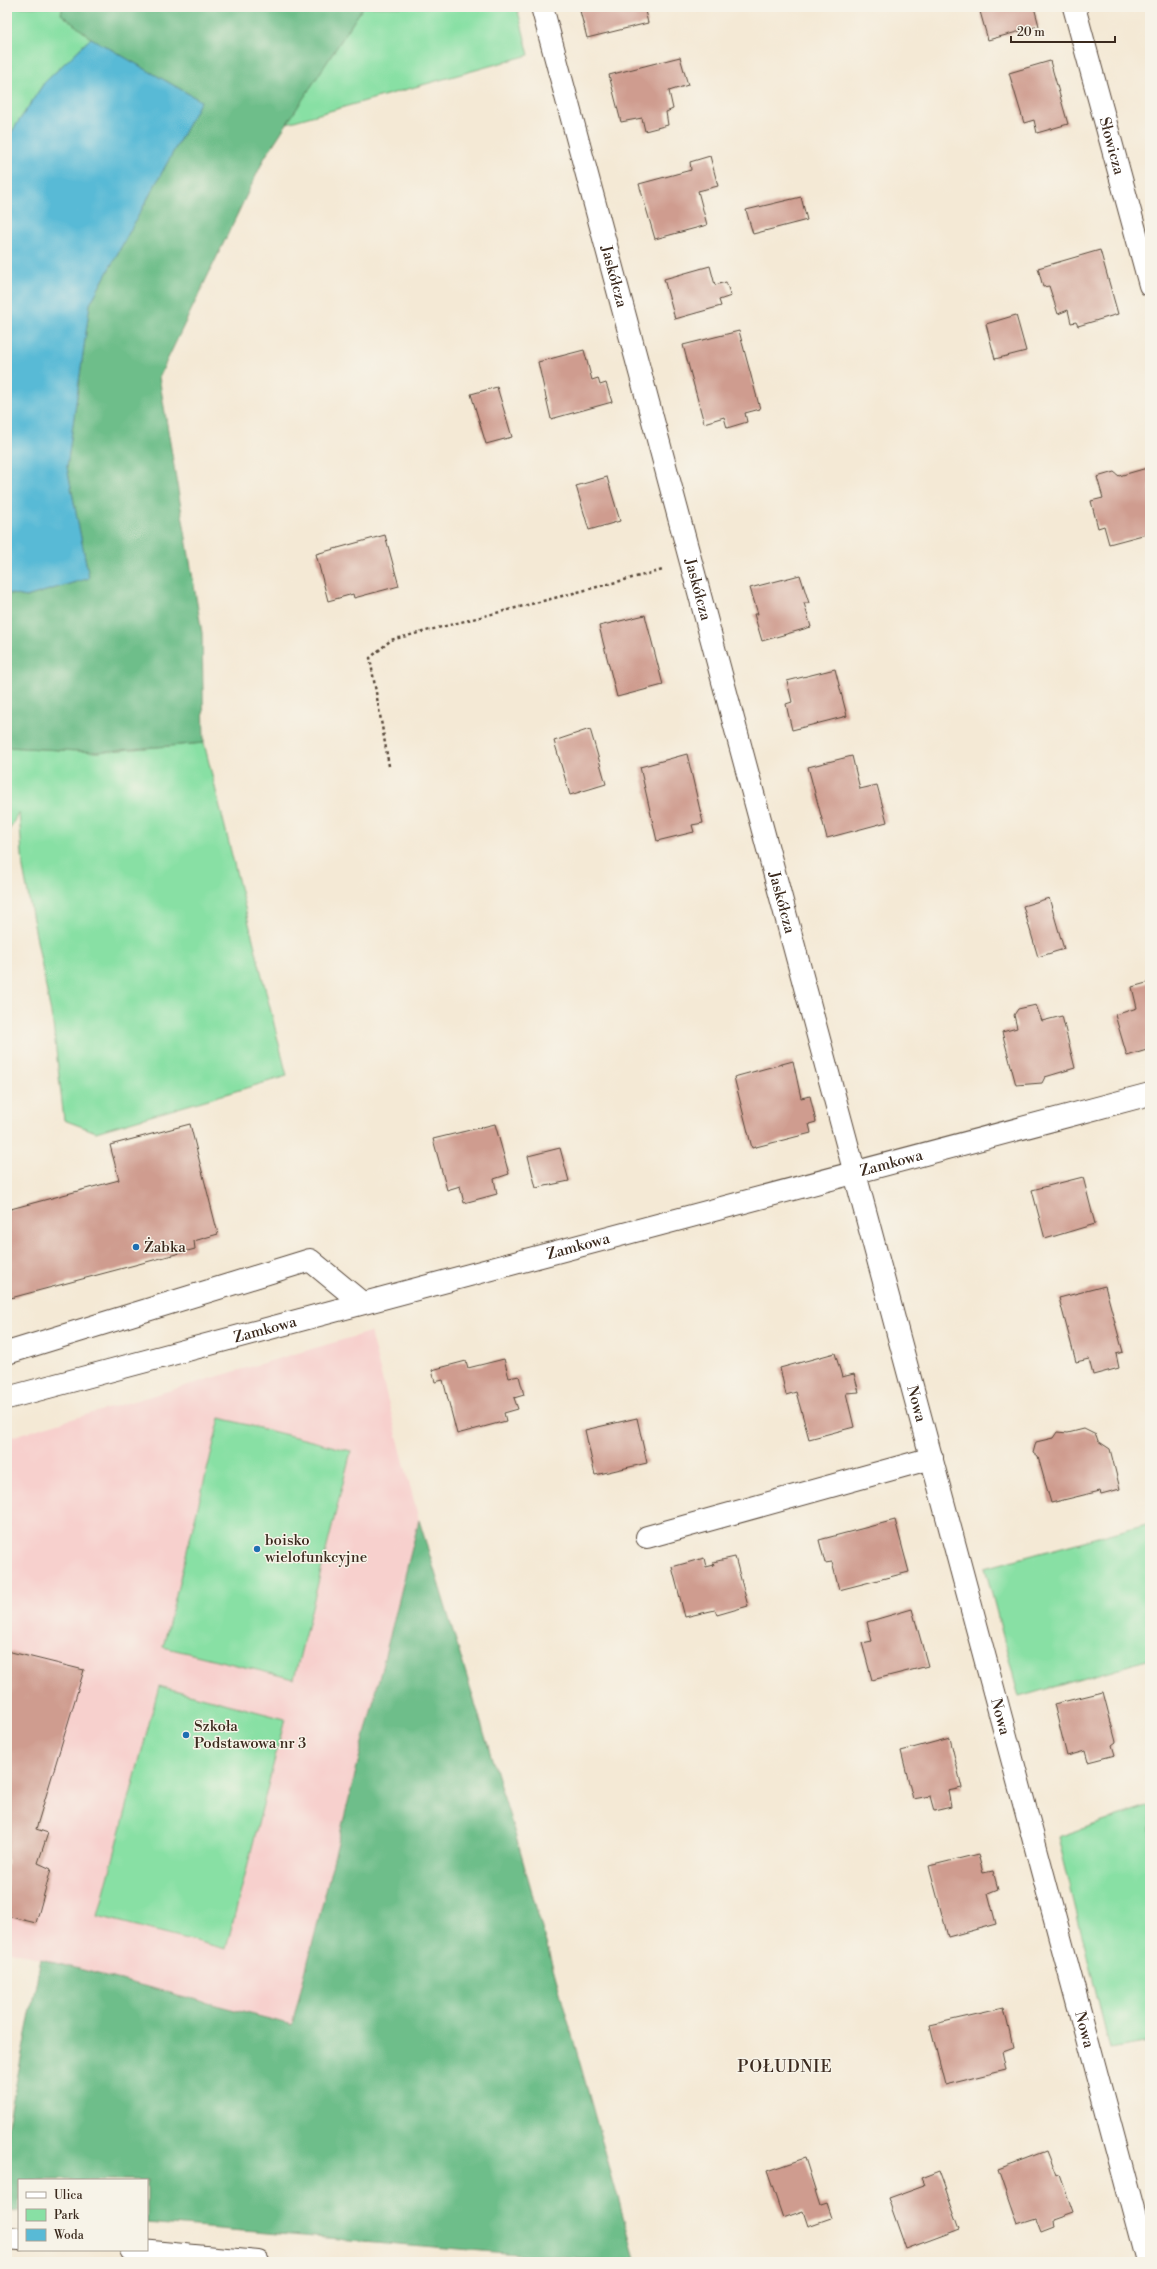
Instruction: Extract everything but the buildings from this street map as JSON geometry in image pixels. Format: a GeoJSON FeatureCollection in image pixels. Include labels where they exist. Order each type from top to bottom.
{"type":"FeatureCollection","features":[{"type":"Feature","properties":{"kind":"street","name":"Jaskółcza"},"geometry":{"type":"LineString","coordinates":[[542,7],[855,1172]]}},
{"type":"Feature","properties":{"kind":"street","name":"Słowicza"},"geometry":{"type":"LineString","coordinates":[[1074,7],[1150,285]]}},
{"type":"Feature","properties":{"kind":"street","name":"Zamkowa"},"geometry":{"type":"LineString","coordinates":[[7,1398],[1150,1094]]}},
{"type":"Feature","properties":{"kind":"street","name":"Nowa"},"geometry":{"type":"LineString","coordinates":[[855,1172],[1147,2262]]}},
{"type":"Feature","properties":{"kind":"street"},"geometry":{"type":"LineString","coordinates":[[7,1353],[310,1260],[362,1303]]}},
{"type":"Feature","properties":{"kind":"street"},"geometry":{"type":"LineString","coordinates":[[648,1537],[932,1458]]}},
{"type":"Feature","properties":{"kind":"street"},"geometry":{"type":"LineString","coordinates":[[7,2238],[18,2239]]}},
{"type":"Feature","properties":{"kind":"street"},"geometry":{"type":"LineString","coordinates":[[142,2251],[258,2262]]}},
{"type":"Feature","properties":{"kind":"path"},"geometry":{"type":"LineString","coordinates":[[389,766],[370,658],[391,640],[691,563]]}},
{"type":"Feature","properties":{"kind":"shaded area","name":"Szkoła Podstawowa nr 3"},"geometry":{"type":"Polygon","coordinates":[[[370,1332],[419,1520],[292,2025],[7,1950],[7,1438],[370,1332]]]}},
{"type":"Feature","properties":{"kind":"green space"},"geometry":{"type":"Polygon","coordinates":[[[7,7],[63,7],[61,14],[91,38],[44,83],[7,139],[7,7]]]}},
{"type":"Feature","properties":{"kind":"green space"},"geometry":{"type":"Polygon","coordinates":[[[63,7],[363,7],[265,157],[159,377],[202,633],[204,743],[97,752],[7,747],[7,593],[26,597],[89,578],[67,467],[90,304],[201,101],[91,38],[61,14],[63,7]]]}},
{"type":"Feature","properties":{"kind":"green space"},"geometry":{"type":"Polygon","coordinates":[[[363,7],[517,7],[529,55],[287,123],[363,7]]]}},
{"type":"Feature","properties":{"kind":"green space"},"geometry":{"type":"Polygon","coordinates":[[[204,743],[287,1076],[96,1132],[64,1120],[53,1024],[23,868],[19,812],[7,834],[7,747],[97,752],[204,743]]]}},
{"type":"Feature","properties":{"kind":"green space","name":"boisko wielofunkcyjne"},"geometry":{"type":"Polygon","coordinates":[[[220,1418],[351,1451],[294,1679],[163,1647],[220,1418]]]}},
{"type":"Feature","properties":{"kind":"green space"},"geometry":{"type":"Polygon","coordinates":[[[419,1520],[519,1847],[636,2262],[614,2262],[148,2223],[148,2179],[18,2179],[18,2212],[7,2211],[7,2129],[41,1959],[292,2025],[419,1520]]]}},
{"type":"Feature","properties":{"kind":"green space"},"geometry":{"type":"Polygon","coordinates":[[[1150,1523],[1150,1659],[1019,1697],[985,1568],[1150,1523]]]}},
{"type":"Feature","properties":{"kind":"green space"},"geometry":{"type":"Polygon","coordinates":[[[159,1686],[285,1719],[226,1949],[98,1916],[159,1686]]]}},
{"type":"Feature","properties":{"kind":"green space"},"geometry":{"type":"Polygon","coordinates":[[[1150,1806],[1150,2042],[1110,2049],[1058,1837],[1150,1806]]]}},
{"type":"Feature","properties":{"kind":"water"},"geometry":{"type":"Polygon","coordinates":[[[91,38],[201,101],[90,304],[67,467],[89,578],[26,597],[7,593],[7,139],[44,83],[91,38]]]}},
{"type":"Feature","properties":{"kind":"place","name":"Żabka"},"geometry":{"type":"Point","coordinates":[136,1247]}},
{"type":"Feature","properties":{"kind":"place","name":"boisko wielofunkcyjne"},"geometry":{"type":"Point","coordinates":[257,1549]}},
{"type":"Feature","properties":{"kind":"place","name":"Szkoła Podstawowa nr 3"},"geometry":{"type":"Point","coordinates":[186,1735]}},
{"type":"Feature","properties":{"kind":"district","name":"POŁUDNIE"},"geometry":{"type":"Point","coordinates":[785,2067]}}]}
